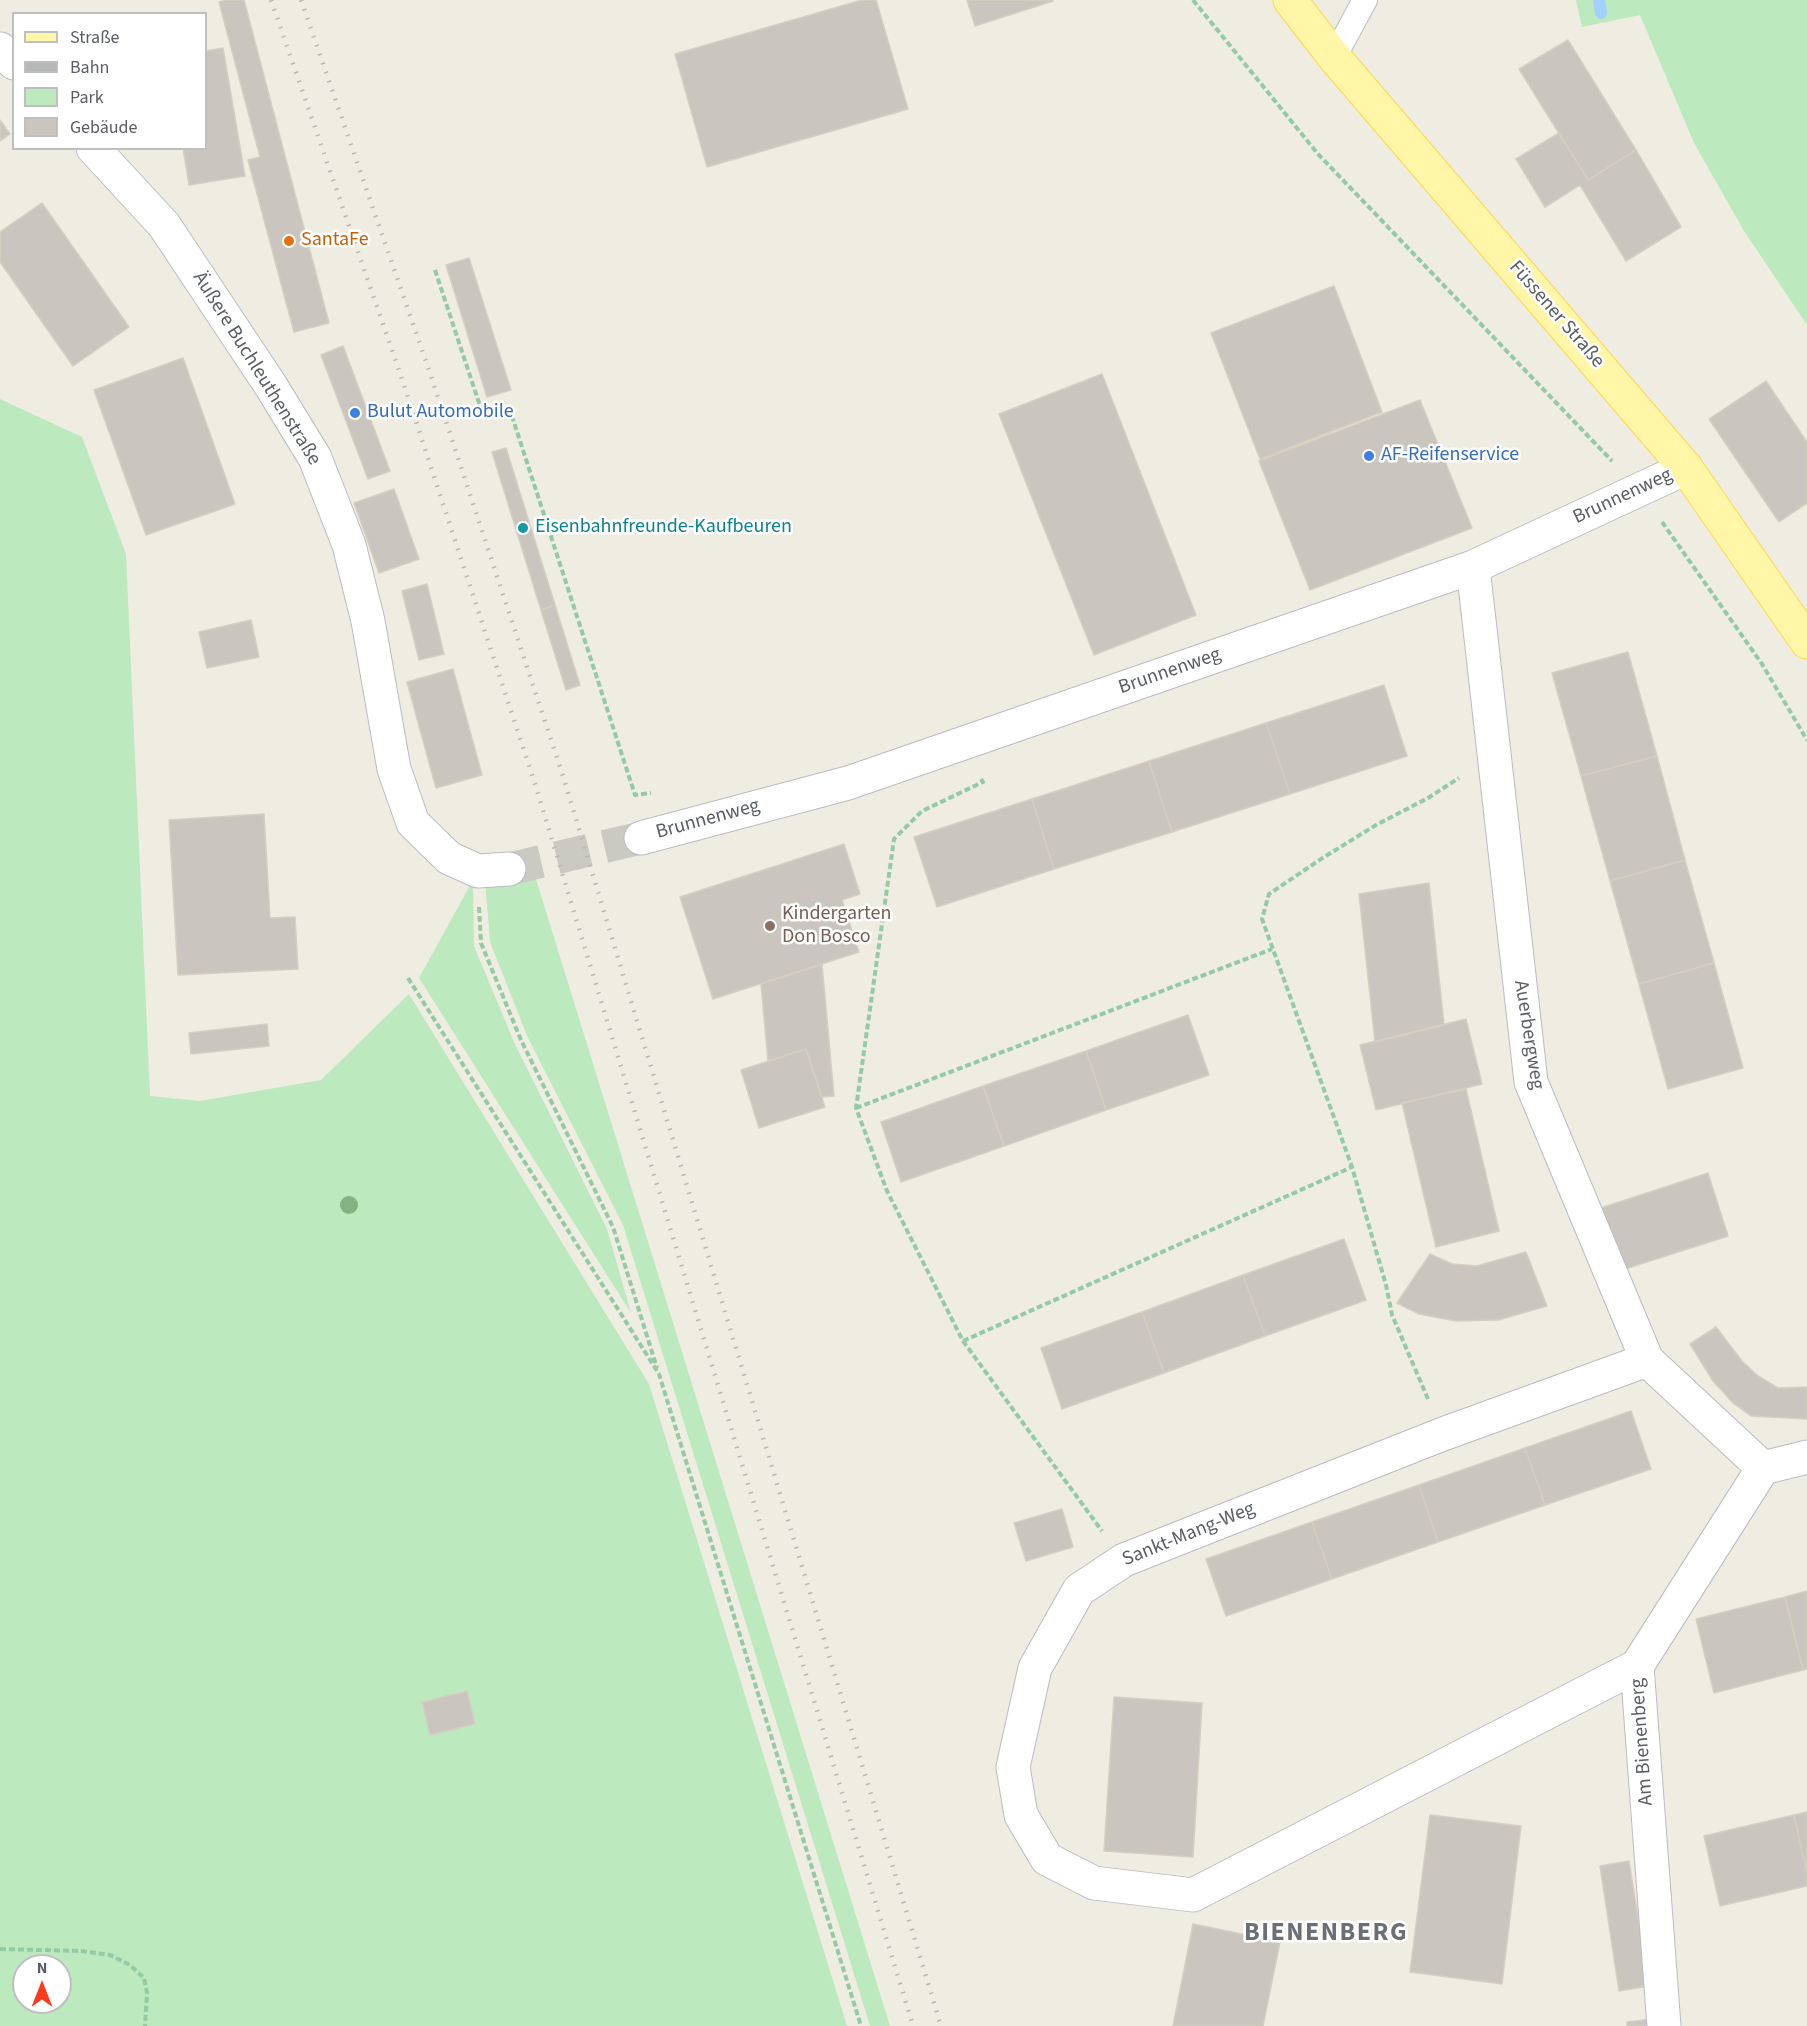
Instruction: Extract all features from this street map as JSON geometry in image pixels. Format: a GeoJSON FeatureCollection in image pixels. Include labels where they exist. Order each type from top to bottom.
{"type":"FeatureCollection","features":[{"type":"Feature","properties":{"kind":"main road","name":"Füssener Straße"},"geometry":{"type":"LineString","coordinates":[[1290,0],[1334,57],[1686,468],[1807,642]]}},
{"type":"Feature","properties":{"kind":"street"},"geometry":{"type":"LineString","coordinates":[[0,49],[12,61]]}},
{"type":"Feature","properties":{"kind":"street","name":"Äußere Buchleuthenstraße"},"geometry":{"type":"LineString","coordinates":[[95,150],[164,225],[271,386],[315,458],[349,545],[368,621],[394,769],[413,823],[449,858],[494,870]]}},
{"type":"Feature","properties":{"kind":"street","name":"Brunnenweg"},"geometry":{"type":"LineString","coordinates":[[641,838],[848,783],[1473,567],[1686,468]]}},
{"type":"Feature","properties":{"kind":"street","name":"Auerbergweg"},"geometry":{"type":"LineString","coordinates":[[1473,567],[1531,1082],[1647,1360],[1763,1468]]}},
{"type":"Feature","properties":{"kind":"street","name":"Sankt-Mang-Weg"},"geometry":{"type":"LineString","coordinates":[[1637,1666],[1192,1895],[1094,1883],[1047,1859],[1021,1815],[1012,1767],[1035,1668],[1078,1590],[1124,1560],[1443,1434],[1647,1360]]}},
{"type":"Feature","properties":{"kind":"street"},"geometry":{"type":"LineString","coordinates":[[1763,1468],[1807,1457]]}},
{"type":"Feature","properties":{"kind":"street","name":"Am Bienenberg"},"geometry":{"type":"LineString","coordinates":[[1665,2026],[1637,1666],[1763,1468]]}},
{"type":"Feature","properties":{"kind":"lane"},"geometry":{"type":"LineString","coordinates":[[1334,57],[1365,0]]}},
{"type":"Feature","properties":{"kind":"path"},"geometry":{"type":"LineString","coordinates":[[1193,0],[1318,154],[1639,489],[1762,664],[1807,740]]}},
{"type":"Feature","properties":{"kind":"path"},"geometry":{"type":"LineString","coordinates":[[435,270],[483,415],[509,407],[635,795],[654,793]]}},
{"type":"Feature","properties":{"kind":"path"},"geometry":{"type":"LineString","coordinates":[[966,742],[983,782],[922,811],[894,839],[856,1108],[887,1191],[963,1341],[1124,1560]]}},
{"type":"Feature","properties":{"kind":"path"},"geometry":{"type":"LineString","coordinates":[[1443,1434],[1392,1315],[1386,1285],[1352,1167],[1262,919],[1269,894],[1376,825],[1428,798],[1494,755]]}},
{"type":"Feature","properties":{"kind":"path"},"geometry":{"type":"LineString","coordinates":[[494,870],[481,943],[521,1040],[613,1227],[861,2026]]}},
{"type":"Feature","properties":{"kind":"path"},"geometry":{"type":"LineString","coordinates":[[856,1108],[1272,949]]}},
{"type":"Feature","properties":{"kind":"path"},"geometry":{"type":"LineString","coordinates":[[408,978],[659,1374]]}},
{"type":"Feature","properties":{"kind":"path"},"geometry":{"type":"LineString","coordinates":[[963,1341],[1352,1167]]}},
{"type":"Feature","properties":{"kind":"path"},"geometry":{"type":"LineString","coordinates":[[0,1949],[81,1951],[110,1955],[130,1965],[144,1978],[147,1993],[145,2026]]}},
{"type":"Feature","properties":{"kind":"green space"},"geometry":{"type":"Polygon","coordinates":[[[1576,0],[1807,0],[1807,325],[1744,231],[1694,143],[1640,15],[1582,27],[1576,0]]]}},
{"type":"Feature","properties":{"kind":"green space"},"geometry":{"type":"Polygon","coordinates":[[[0,399],[82,437],[126,554],[150,1096],[200,1101],[321,1080],[409,994],[649,1384],[847,2026],[0,2026],[0,399]]]}},
{"type":"Feature","properties":{"kind":"green space"},"geometry":{"type":"Polygon","coordinates":[[[535,876],[890,2026],[870,2026],[623,1225],[528,1038],[490,942],[485,880],[513,880],[535,876]]]}},
{"type":"Feature","properties":{"kind":"green space"},"geometry":{"type":"Polygon","coordinates":[[[473,880],[474,946],[514,1042],[607,1229],[631,1313],[419,978],[473,880]]]}},
{"type":"Feature","properties":{"kind":"building","name":"SantaFe"},"geometry":{"type":"Polygon","coordinates":[[[244,0],[329,323],[294,332],[248,160],[260,157],[219,2],[244,0]]]}},
{"type":"Feature","properties":{"kind":"building"},"geometry":{"type":"Polygon","coordinates":[[[862,0],[876,0],[908,109],[707,167],[675,54],[862,0]]]}},
{"type":"Feature","properties":{"kind":"building"},"geometry":{"type":"Polygon","coordinates":[[[967,0],[1052,0],[1053,1],[975,26],[967,0]]]}},
{"type":"Feature","properties":{"kind":"building"},"geometry":{"type":"Polygon","coordinates":[[[1568,40],[1636,150],[1588,180],[1519,69],[1568,40]]]}},
{"type":"Feature","properties":{"kind":"building"},"geometry":{"type":"Polygon","coordinates":[[[223,48],[245,176],[189,185],[183,150],[207,150],[207,51],[223,48]]]}},
{"type":"Feature","properties":{"kind":"building"},"geometry":{"type":"Polygon","coordinates":[[[0,120],[10,134],[0,141],[0,120]]]}},
{"type":"Feature","properties":{"kind":"building"},"geometry":{"type":"Polygon","coordinates":[[[1559,133],[1588,180],[1636,150],[1681,227],[1626,261],[1580,185],[1545,207],[1516,159],[1559,133]]]}},
{"type":"Feature","properties":{"kind":"building"},"geometry":{"type":"Polygon","coordinates":[[[42,203],[129,327],[73,366],[0,262],[0,232],[42,203]]]}},
{"type":"Feature","properties":{"kind":"building"},"geometry":{"type":"Polygon","coordinates":[[[469,258],[511,390],[487,397],[446,265],[469,258]]]}},
{"type":"Feature","properties":{"kind":"building"},"geometry":{"type":"Polygon","coordinates":[[[1334,286],[1382,412],[1260,459],[1211,333],[1334,286]]]}},
{"type":"Feature","properties":{"kind":"building","name":"Bulut Automobile"},"geometry":{"type":"Polygon","coordinates":[[[343,346],[390,471],[368,479],[321,355],[343,346]]]}},
{"type":"Feature","properties":{"kind":"building"},"geometry":{"type":"Polygon","coordinates":[[[183,358],[235,504],[146,535],[94,390],[183,358]]]}},
{"type":"Feature","properties":{"kind":"building"},"geometry":{"type":"Polygon","coordinates":[[[1102,374],[1196,615],[1094,655],[999,414],[1102,374]]]}},
{"type":"Feature","properties":{"kind":"building"},"geometry":{"type":"Polygon","coordinates":[[[1766,381],[1807,442],[1807,503],[1779,522],[1709,419],[1766,381]]]}},
{"type":"Feature","properties":{"kind":"building"},"geometry":{"type":"Polygon","coordinates":[[[1420,400],[1472,528],[1310,590],[1259,461],[1420,400]]]}},
{"type":"Feature","properties":{"kind":"building","name":"Eisenbahnfreunde-Kaufbeuren"},"geometry":{"type":"Polygon","coordinates":[[[506,448],[555,605],[541,610],[492,452],[506,448]]]}},
{"type":"Feature","properties":{"kind":"building"},"geometry":{"type":"Polygon","coordinates":[[[394,489],[419,559],[379,573],[354,503],[394,489]]]}},
{"type":"Feature","properties":{"kind":"building"},"geometry":{"type":"Polygon","coordinates":[[[427,584],[444,654],[419,660],[402,591],[427,584]]]}},
{"type":"Feature","properties":{"kind":"building"},"geometry":{"type":"Polygon","coordinates":[[[555,605],[580,685],[566,690],[541,610],[555,605]]]}},
{"type":"Feature","properties":{"kind":"building"},"geometry":{"type":"Polygon","coordinates":[[[251,620],[259,657],[207,668],[199,632],[251,620]]]}},
{"type":"Feature","properties":{"kind":"building"},"geometry":{"type":"Polygon","coordinates":[[[1628,652],[1657,756],[1581,776],[1552,673],[1628,652]]]}},
{"type":"Feature","properties":{"kind":"building"},"geometry":{"type":"Polygon","coordinates":[[[453,669],[482,775],[436,788],[407,682],[453,669]]]}},
{"type":"Feature","properties":{"kind":"building"},"geometry":{"type":"Polygon","coordinates":[[[1384,685],[1407,756],[1290,794],[1266,723],[1384,685]]]}},
{"type":"Feature","properties":{"kind":"building"},"geometry":{"type":"Polygon","coordinates":[[[1266,723],[1290,794],[1172,832],[1149,761],[1266,723]]]}},
{"type":"Feature","properties":{"kind":"building"},"geometry":{"type":"Polygon","coordinates":[[[1657,756],[1685,860],[1610,881],[1581,776],[1657,756]]]}},
{"type":"Feature","properties":{"kind":"building"},"geometry":{"type":"Polygon","coordinates":[[[1149,761],[1172,832],[1054,869],[1032,799],[1149,761]]]}},
{"type":"Feature","properties":{"kind":"building"},"geometry":{"type":"Polygon","coordinates":[[[1032,799],[1054,869],[937,907],[914,837],[1032,799]]]}},
{"type":"Feature","properties":{"kind":"building"},"geometry":{"type":"Polygon","coordinates":[[[264,814],[270,918],[295,917],[298,969],[178,975],[169,820],[264,814]]]}},
{"type":"Feature","properties":{"kind":"building","name":"Kindergarten Don Bosco"},"geometry":{"type":"Polygon","coordinates":[[[844,844],[860,894],[842,900],[859,952],[713,999],[680,897],[844,844]]]}},
{"type":"Feature","properties":{"kind":"building"},"geometry":{"type":"Polygon","coordinates":[[[1685,860],[1714,963],[1639,984],[1610,881],[1685,860]]]}},
{"type":"Feature","properties":{"kind":"building"},"geometry":{"type":"Polygon","coordinates":[[[1429,883],[1444,1025],[1375,1042],[1359,894],[1429,883]]]}},
{"type":"Feature","properties":{"kind":"building"},"geometry":{"type":"Polygon","coordinates":[[[1714,963],[1743,1068],[1668,1089],[1639,984],[1714,963]]]}},
{"type":"Feature","properties":{"kind":"building"},"geometry":{"type":"Polygon","coordinates":[[[822,964],[834,1096],[822,1097],[806,1049],[768,1061],[761,984],[822,964]]]}},
{"type":"Feature","properties":{"kind":"building"},"geometry":{"type":"Polygon","coordinates":[[[1188,1015],[1209,1075],[1106,1110],[1086,1051],[1188,1015]]]}},
{"type":"Feature","properties":{"kind":"building"},"geometry":{"type":"Polygon","coordinates":[[[1466,1019],[1482,1084],[1376,1110],[1360,1045],[1466,1019]]]}},
{"type":"Feature","properties":{"kind":"building"},"geometry":{"type":"Polygon","coordinates":[[[267,1024],[269,1046],[191,1054],[189,1033],[267,1024]]]}},
{"type":"Feature","properties":{"kind":"building"},"geometry":{"type":"Polygon","coordinates":[[[806,1049],[825,1107],[759,1128],[741,1070],[806,1049]]]}},
{"type":"Feature","properties":{"kind":"building"},"geometry":{"type":"Polygon","coordinates":[[[1086,1051],[1106,1110],[1004,1146],[983,1086],[1086,1051]]]}},
{"type":"Feature","properties":{"kind":"building"},"geometry":{"type":"Polygon","coordinates":[[[983,1086],[1004,1146],[901,1182],[881,1122],[983,1086]]]}},
{"type":"Feature","properties":{"kind":"building"},"geometry":{"type":"Polygon","coordinates":[[[1466,1089],[1499,1231],[1436,1247],[1402,1103],[1466,1089]]]}},
{"type":"Feature","properties":{"kind":"building"},"geometry":{"type":"Polygon","coordinates":[[[1708,1173],[1728,1236],[1622,1270],[1601,1208],[1708,1173]]]}},
{"type":"Feature","properties":{"kind":"building"},"geometry":{"type":"Polygon","coordinates":[[[1344,1239],[1366,1300],[1265,1336],[1243,1275],[1344,1239]]]}},
{"type":"Feature","properties":{"kind":"building"},"geometry":{"type":"Polygon","coordinates":[[[1526,1252],[1547,1306],[1498,1320],[1456,1321],[1419,1314],[1397,1303],[1430,1254],[1452,1264],[1477,1266],[1526,1252]]]}},
{"type":"Feature","properties":{"kind":"building"},"geometry":{"type":"Polygon","coordinates":[[[1243,1275],[1265,1336],[1164,1373],[1142,1312],[1243,1275]]]}},
{"type":"Feature","properties":{"kind":"building"},"geometry":{"type":"Polygon","coordinates":[[[1142,1312],[1164,1373],[1062,1409],[1041,1348],[1142,1312]]]}},
{"type":"Feature","properties":{"kind":"building"},"geometry":{"type":"Polygon","coordinates":[[[1716,1327],[1742,1361],[1758,1376],[1778,1388],[1807,1387],[1807,1419],[1751,1416],[1733,1403],[1713,1381],[1690,1344],[1716,1327]]]}},
{"type":"Feature","properties":{"kind":"building"},"geometry":{"type":"Polygon","coordinates":[[[1631,1411],[1651,1469],[1545,1505],[1525,1448],[1631,1411]]]}},
{"type":"Feature","properties":{"kind":"building"},"geometry":{"type":"Polygon","coordinates":[[[1525,1448],[1545,1505],[1438,1542],[1419,1485],[1525,1448]]]}},
{"type":"Feature","properties":{"kind":"building"},"geometry":{"type":"Polygon","coordinates":[[[1419,1485],[1438,1542],[1332,1579],[1312,1522],[1419,1485]]]}},
{"type":"Feature","properties":{"kind":"building"},"geometry":{"type":"Polygon","coordinates":[[[1062,1509],[1073,1547],[1026,1561],[1014,1523],[1062,1509]]]}},
{"type":"Feature","properties":{"kind":"building"},"geometry":{"type":"Polygon","coordinates":[[[1312,1522],[1332,1579],[1226,1616],[1206,1559],[1312,1522]]]}},
{"type":"Feature","properties":{"kind":"building"},"geometry":{"type":"Polygon","coordinates":[[[1807,1591],[1807,1669],[1803,1670],[1785,1597],[1807,1591]]]}},
{"type":"Feature","properties":{"kind":"building"},"geometry":{"type":"Polygon","coordinates":[[[1785,1597],[1803,1670],[1714,1693],[1696,1619],[1785,1597]]]}},
{"type":"Feature","properties":{"kind":"building"},"geometry":{"type":"Polygon","coordinates":[[[467,1691],[475,1724],[430,1735],[422,1702],[467,1691]]]}},
{"type":"Feature","properties":{"kind":"building"},"geometry":{"type":"Polygon","coordinates":[[[1114,1697],[1202,1703],[1193,1857],[1104,1851],[1114,1697]]]}},
{"type":"Feature","properties":{"kind":"building"},"geometry":{"type":"Polygon","coordinates":[[[1807,1812],[1807,1874],[1794,1815],[1807,1812]]]}},
{"type":"Feature","properties":{"kind":"building"},"geometry":{"type":"Polygon","coordinates":[[[1430,1815],[1521,1826],[1502,1984],[1410,1972],[1430,1815]]]}},
{"type":"Feature","properties":{"kind":"building"},"geometry":{"type":"Polygon","coordinates":[[[1794,1815],[1807,1874],[1807,1886],[1720,1906],[1704,1836],[1794,1815]]]}},
{"type":"Feature","properties":{"kind":"building"},"geometry":{"type":"Polygon","coordinates":[[[1629,1861],[1649,1986],[1619,1991],[1600,1866],[1629,1861]]]}},
{"type":"Feature","properties":{"kind":"building"},"geometry":{"type":"Polygon","coordinates":[[[1193,1924],[1280,1942],[1263,2026],[1173,2026],[1193,1924]]]}},
{"type":"Feature","properties":{"kind":"building"},"geometry":{"type":"Polygon","coordinates":[[[1652,2019],[1653,2026],[1627,2026],[1627,2022],[1652,2019]]]}},
{"type":"Feature","properties":{"kind":"waterway"},"geometry":{"type":"LineString","coordinates":[[1599,0],[1601,13]]}},
{"type":"Feature","properties":{"kind":"tunnel"},"geometry":{"type":"LineString","coordinates":[[509,869],[641,838]]}},
{"type":"Feature","properties":{"kind":"railway"},"geometry":{"type":"LineString","coordinates":[[271,0],[404,385],[535,784],[913,2026]]}},
{"type":"Feature","properties":{"kind":"railway"},"geometry":{"type":"LineString","coordinates":[[301,0],[431,376],[563,776],[941,2026]]}},
{"type":"Feature","properties":{"kind":"place","name":"SantaFe"},"geometry":{"type":"Point","coordinates":[289,241]}},
{"type":"Feature","properties":{"kind":"place","name":"Bulut Automobile"},"geometry":{"type":"Point","coordinates":[355,413]}},
{"type":"Feature","properties":{"kind":"place","name":"AF-Reifenservice"},"geometry":{"type":"Point","coordinates":[1369,456]}},
{"type":"Feature","properties":{"kind":"place","name":"Eisenbahnfreunde-Kaufbeuren"},"geometry":{"type":"Point","coordinates":[523,528]}},
{"type":"Feature","properties":{"kind":"place","name":"Kindergarten Don Bosco"},"geometry":{"type":"Point","coordinates":[770,926]}},
{"type":"Feature","properties":{"kind":"district","name":"BIENENBERG"},"geometry":{"type":"Point","coordinates":[1326,1934]}}]}
